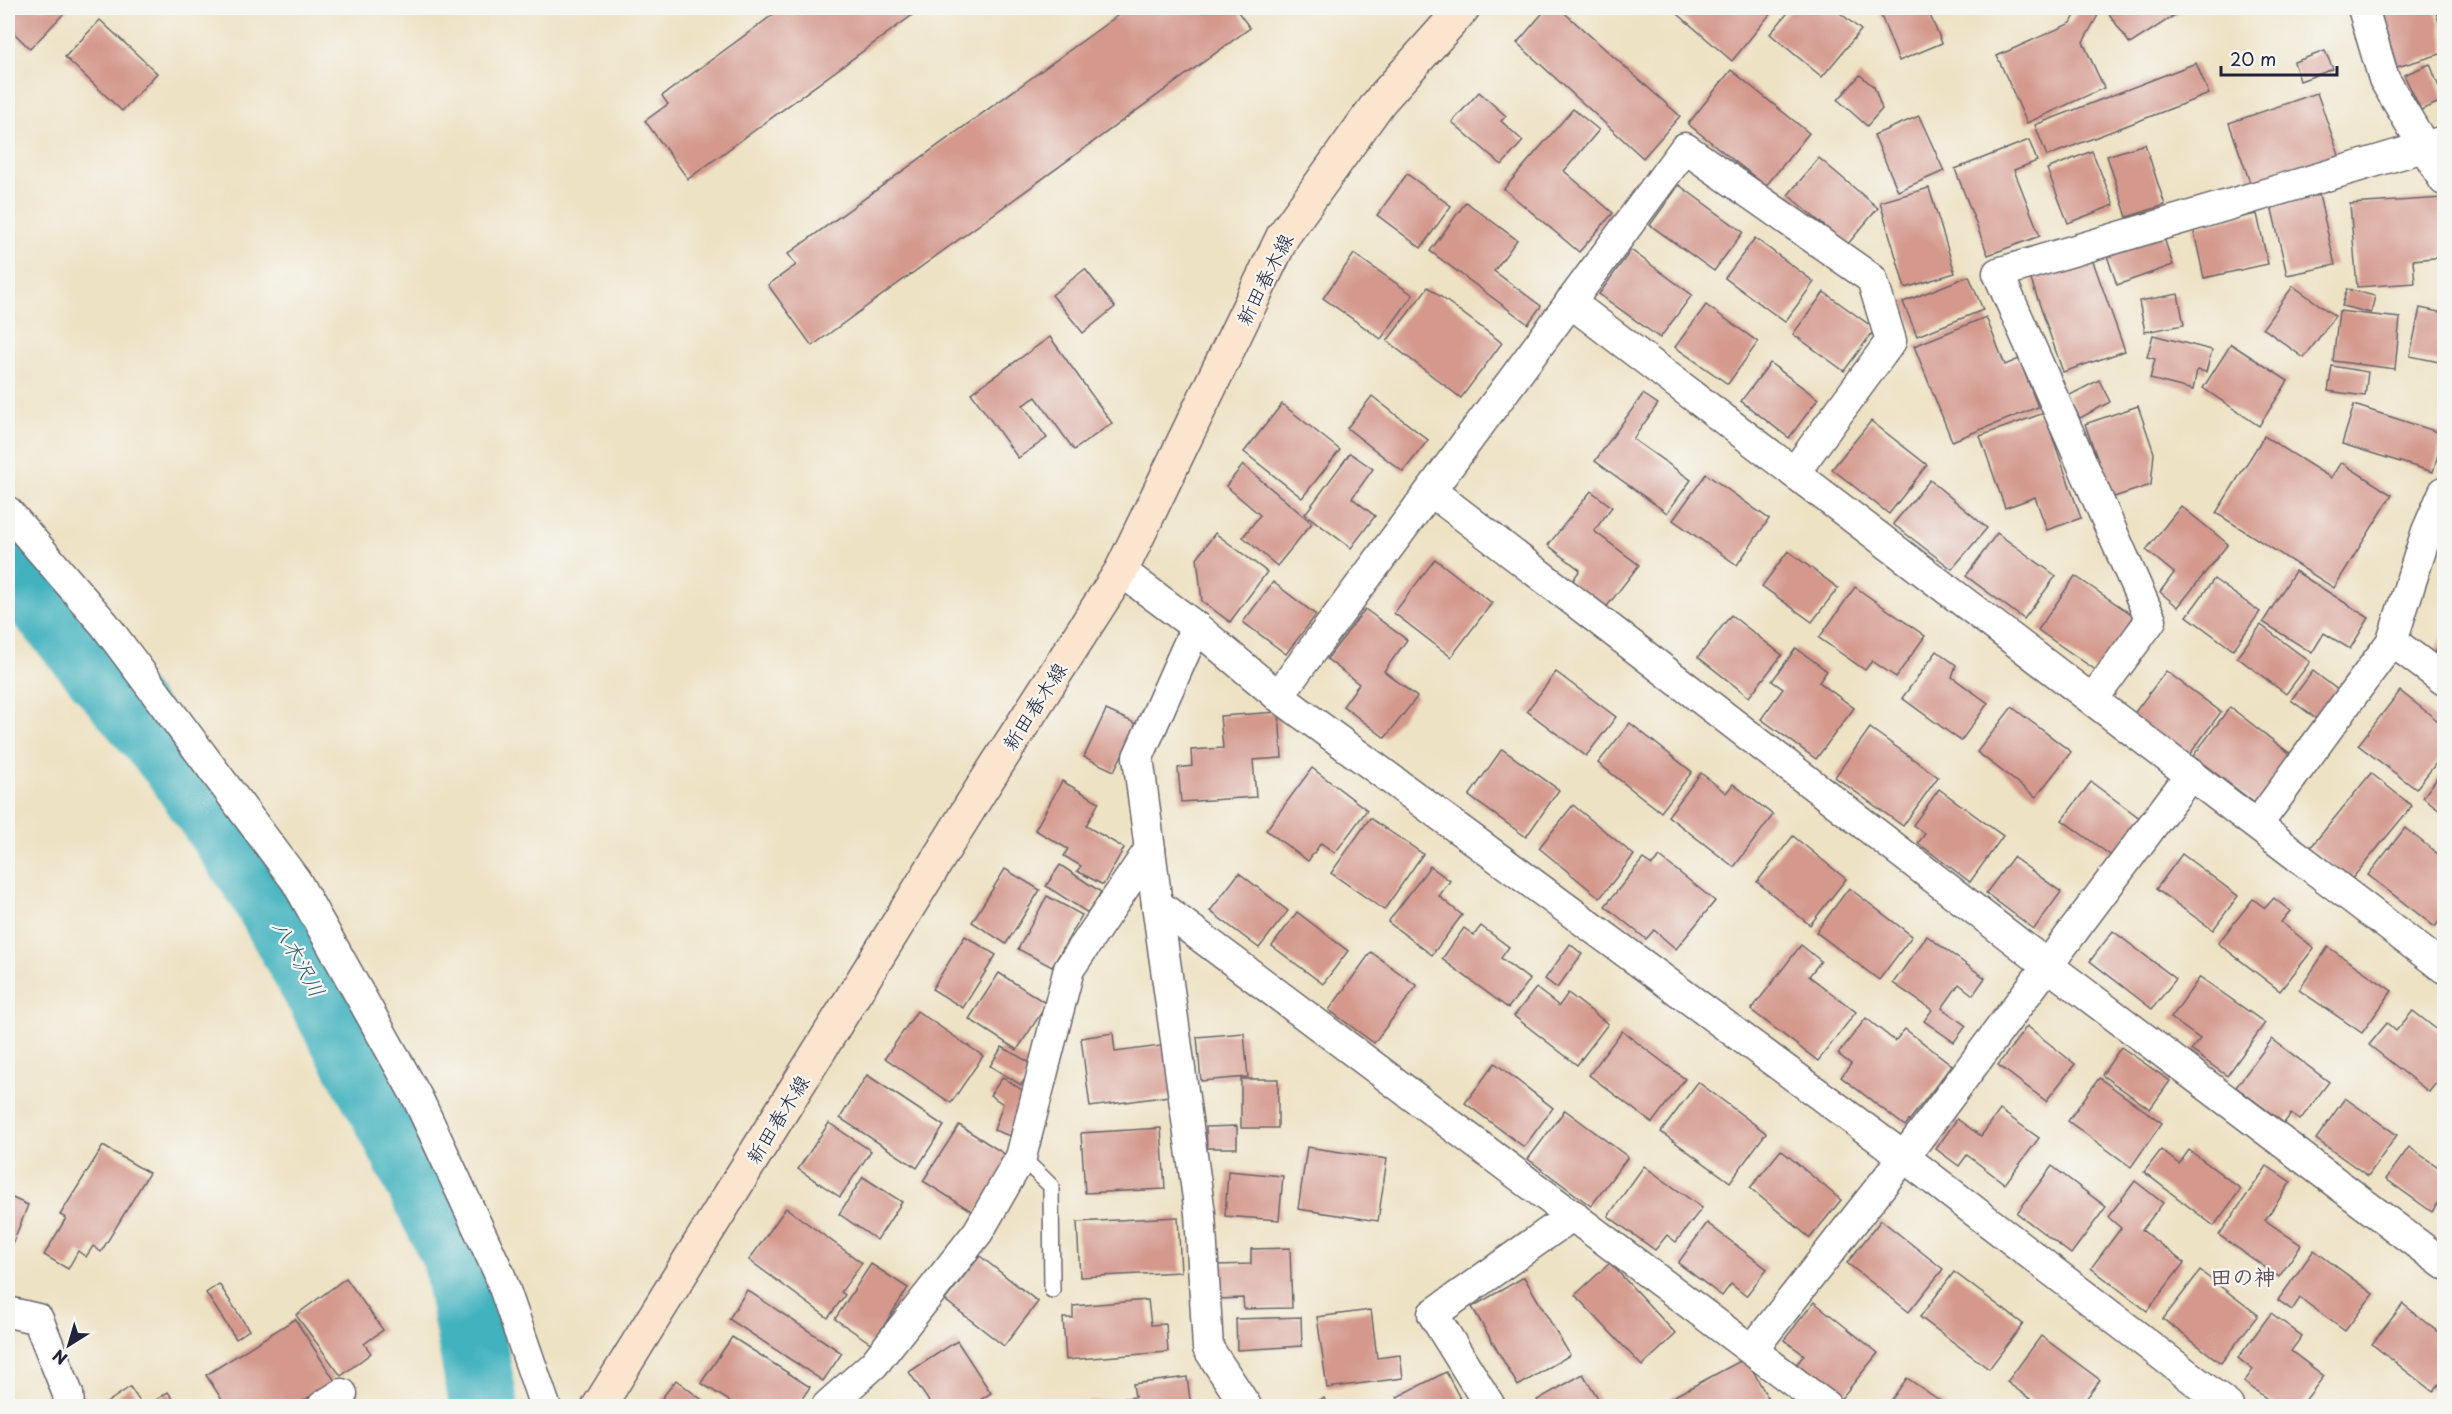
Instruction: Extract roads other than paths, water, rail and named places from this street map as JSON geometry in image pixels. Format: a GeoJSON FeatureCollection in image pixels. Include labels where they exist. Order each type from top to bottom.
{"type":"FeatureCollection","features":[{"type":"Feature","properties":{"kind":"main road","name":"新田春木線"},"geometry":{"type":"LineString","coordinates":[[599,1407],[988,778],[1120,572],[1283,236],[1380,100],[1463,8]]}},
{"type":"Feature","properties":{"kind":"street"},"geometry":{"type":"LineString","coordinates":[[2363,8],[2384,79],[2434,144],[2445,180]]}},
{"type":"Feature","properties":{"kind":"street"},"geometry":{"type":"LineString","coordinates":[[2093,699],[2151,620],[1998,273],[2434,144]]}},
{"type":"Feature","properties":{"kind":"street"},"geometry":{"type":"LineString","coordinates":[[1278,696],[1685,148],[1872,279],[1891,341],[1794,473]]}},
{"type":"Feature","properties":{"kind":"street"},"geometry":{"type":"LineString","coordinates":[[1570,302],[2445,968]]}},
{"type":"Feature","properties":{"kind":"street"},"geometry":{"type":"LineString","coordinates":[[1431,491],[2047,965],[2445,1264]]}},
{"type":"Feature","properties":{"kind":"street"},"geometry":{"type":"LineString","coordinates":[[2257,825],[2392,641],[2427,531],[2445,492]]}},
{"type":"Feature","properties":{"kind":"street"},"geometry":{"type":"LineString","coordinates":[[8,512],[105,625],[296,881],[418,1099],[499,1273],[545,1407]]}},
{"type":"Feature","properties":{"kind":"street"},"geometry":{"type":"LineString","coordinates":[[1120,572],[1196,627],[1278,696],[1904,1157],[2228,1407]]}},
{"type":"Feature","properties":{"kind":"street"},"geometry":{"type":"LineString","coordinates":[[1196,627],[1138,757],[1200,1213],[1208,1348],[1246,1407]]}},
{"type":"Feature","properties":{"kind":"street"},"geometry":{"type":"LineString","coordinates":[[2392,641],[2445,680]]}},
{"type":"Feature","properties":{"kind":"street"},"geometry":{"type":"LineString","coordinates":[[1752,1350],[1904,1157],[2191,774]]}},
{"type":"Feature","properties":{"kind":"street"},"geometry":{"type":"LineString","coordinates":[[827,1407],[874,1364],[978,1232],[1021,1157],[1069,969],[1150,849]]}},
{"type":"Feature","properties":{"kind":"street"},"geometry":{"type":"LineString","coordinates":[[1157,904],[1826,1407]]}},
{"type":"Feature","properties":{"kind":"street"},"geometry":{"type":"LineString","coordinates":[[1490,1407],[1434,1314],[1573,1215]]}},
{"type":"Feature","properties":{"kind":"street"},"geometry":{"type":"LineString","coordinates":[[8,1312],[38,1319],[68,1394],[69,1407]]}},
{"type":"Feature","properties":{"kind":"lane"},"geometry":{"type":"LineString","coordinates":[[1021,1157],[1051,1186],[1052,1290]]}},
{"type":"Feature","properties":{"kind":"waterway","name":"八木沢川"},"geometry":{"type":"LineString","coordinates":[[8,566],[176,764],[259,885],[389,1120],[456,1256],[484,1406]]}},
{"type":"Feature","properties":{"kind":"district","name":"田の神"},"geometry":{"type":"Point","coordinates":[2243,1275]}}]}
